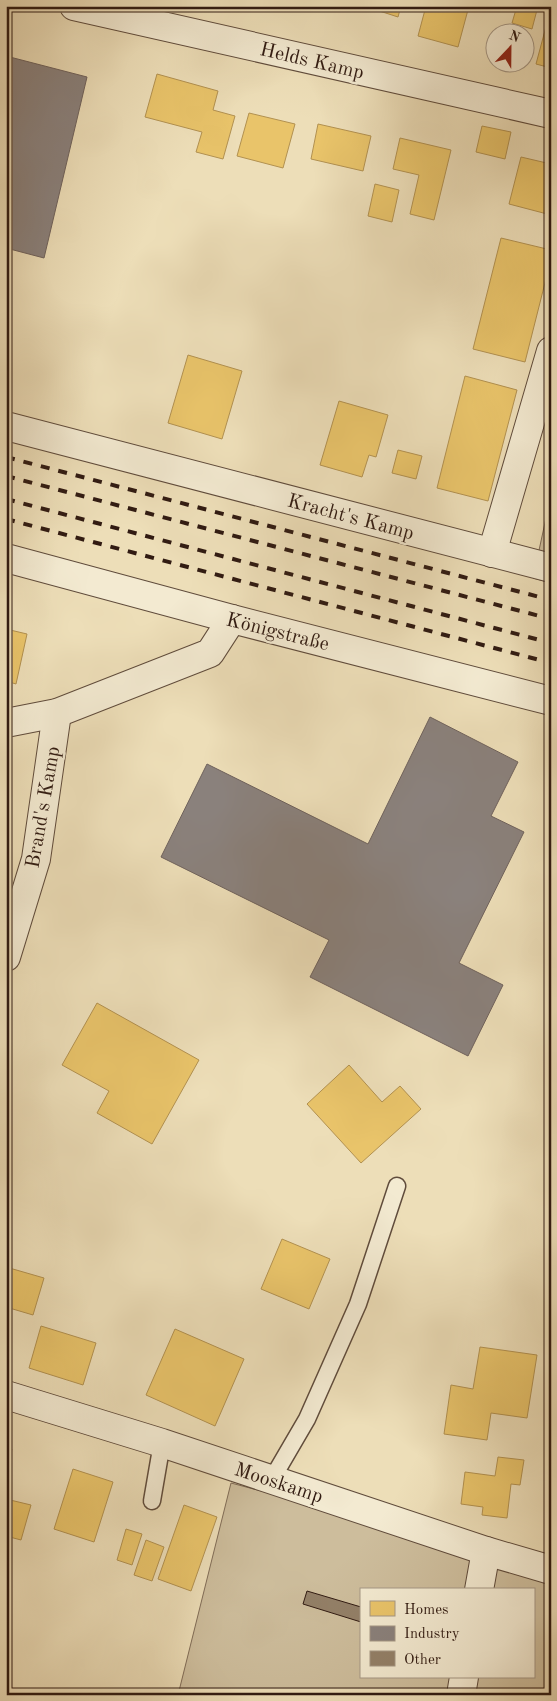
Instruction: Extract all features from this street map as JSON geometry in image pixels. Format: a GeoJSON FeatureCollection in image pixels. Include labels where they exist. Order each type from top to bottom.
{"type":"FeatureCollection","features":[{"type":"Feature","properties":{"kind":"street","name":"Helds Kamp"},"geometry":{"type":"LineString","coordinates":[[74,6],[551,114]]}},
{"type":"Feature","properties":{"kind":"street"},"geometry":{"type":"LineString","coordinates":[[492,553],[551,352]]}},
{"type":"Feature","properties":{"kind":"street","name":"Kracht's Kamp"},"geometry":{"type":"LineString","coordinates":[[6,426],[551,568]]}},
{"type":"Feature","properties":{"kind":"street","name":"Königstraße"},"geometry":{"type":"LineString","coordinates":[[6,558],[232,620],[551,701]]}},
{"type":"Feature","properties":{"kind":"street","name":"Brand's Kamp"},"geometry":{"type":"LineString","coordinates":[[6,723],[58,713],[210,653],[232,620]]}},
{"type":"Feature","properties":{"kind":"street","name":"Brand's Kamp"},"geometry":{"type":"LineString","coordinates":[[6,957],[36,859],[58,713]]}},
{"type":"Feature","properties":{"kind":"street","name":"Mooskamp"},"geometry":{"type":"LineString","coordinates":[[6,1395],[162,1443],[486,1551],[551,1570]]}},
{"type":"Feature","properties":{"kind":"street"},"geometry":{"type":"LineString","coordinates":[[480,1588],[486,1551]]}},
{"type":"Feature","properties":{"kind":"street"},"geometry":{"type":"LineString","coordinates":[[461,1695],[464,1678]]}},
{"type":"Feature","properties":{"kind":"lane"},"geometry":{"type":"LineString","coordinates":[[272,1479],[307,1419],[358,1304],[397,1186]]}},
{"type":"Feature","properties":{"kind":"lane"},"geometry":{"type":"LineString","coordinates":[[152,1501],[162,1443]]}},
{"type":"Feature","properties":{"kind":"shaded area"},"geometry":{"type":"Polygon","coordinates":[[[551,495],[551,583],[533,578],[551,495]]]}},
{"type":"Feature","properties":{"kind":"shaded area"},"geometry":{"type":"Polygon","coordinates":[[[231,1483],[299,1501],[551,1584],[551,1695],[178,1695],[231,1483]]]}},
{"type":"Feature","properties":{"kind":"building: Homes"},"geometry":{"type":"Polygon","coordinates":[[[364,6],[401,6],[398,17],[364,6]]]}},
{"type":"Feature","properties":{"kind":"building: Homes"},"geometry":{"type":"Polygon","coordinates":[[[426,6],[469,6],[458,47],[418,36],[426,6]]]}},
{"type":"Feature","properties":{"kind":"building: Homes"},"geometry":{"type":"Polygon","coordinates":[[[517,6],[538,6],[534,22],[512,22],[517,6]]]}},
{"type":"Feature","properties":{"kind":"building: Homes"},"geometry":{"type":"Polygon","coordinates":[[[551,8],[551,68],[536,64],[551,8]]]}},
{"type":"Feature","properties":{"kind":"building: Homes"},"geometry":{"type":"Polygon","coordinates":[[[157,74],[218,91],[213,110],[235,116],[223,159],[196,152],[202,132],[145,117],[157,74]]]}},
{"type":"Feature","properties":{"kind":"building: Homes"},"geometry":{"type":"Polygon","coordinates":[[[249,113],[295,124],[283,168],[237,156],[249,113]]]}},
{"type":"Feature","properties":{"kind":"building: Homes"},"geometry":{"type":"Polygon","coordinates":[[[318,124],[371,136],[363,171],[311,159],[318,124]]]}},
{"type":"Feature","properties":{"kind":"building: Homes"},"geometry":{"type":"Polygon","coordinates":[[[482,126],[511,132],[505,159],[476,152],[482,126]]]}},
{"type":"Feature","properties":{"kind":"building: Homes"},"geometry":{"type":"Polygon","coordinates":[[[400,138],[451,150],[434,220],[410,214],[419,175],[393,169],[400,138]]]}},
{"type":"Feature","properties":{"kind":"building: Homes"},"geometry":{"type":"Polygon","coordinates":[[[521,157],[551,164],[551,215],[509,204],[521,157]]]}},
{"type":"Feature","properties":{"kind":"building: Homes"},"geometry":{"type":"Polygon","coordinates":[[[375,184],[399,190],[392,222],[368,216],[375,184]]]}},
{"type":"Feature","properties":{"kind":"building: Homes"},"geometry":{"type":"Polygon","coordinates":[[[501,238],[551,250],[551,259],[525,362],[473,349],[501,238]]]}},
{"type":"Feature","properties":{"kind":"building: Homes"},"geometry":{"type":"Polygon","coordinates":[[[188,355],[242,371],[222,439],[168,423],[188,355]]]}},
{"type":"Feature","properties":{"kind":"building: Homes"},"geometry":{"type":"Polygon","coordinates":[[[465,376],[517,390],[488,501],[437,488],[465,376]]]}},
{"type":"Feature","properties":{"kind":"building: Homes"},"geometry":{"type":"Polygon","coordinates":[[[339,401],[388,415],[376,457],[369,455],[362,477],[320,465],[339,401]]]}},
{"type":"Feature","properties":{"kind":"building: Homes"},"geometry":{"type":"Polygon","coordinates":[[[398,450],[422,456],[416,479],[392,473],[398,450]]]}},
{"type":"Feature","properties":{"kind":"building: Homes"},"geometry":{"type":"Polygon","coordinates":[[[6,629],[27,634],[16,684],[6,681],[6,629]]]}},
{"type":"Feature","properties":{"kind":"building: Homes"},"geometry":{"type":"Polygon","coordinates":[[[97,1003],[199,1060],[152,1144],[97,1113],[109,1091],[62,1065],[97,1003]]]}},
{"type":"Feature","properties":{"kind":"building: Homes"},"geometry":{"type":"Polygon","coordinates":[[[349,1065],[382,1102],[400,1086],[421,1109],[361,1163],[307,1104],[349,1065]]]}},
{"type":"Feature","properties":{"kind":"building: Homes"},"geometry":{"type":"Polygon","coordinates":[[[282,1239],[330,1259],[309,1309],[261,1289],[282,1239]]]}},
{"type":"Feature","properties":{"kind":"building: Homes"},"geometry":{"type":"Polygon","coordinates":[[[6,1267],[44,1278],[33,1315],[6,1307],[6,1267]]]}},
{"type":"Feature","properties":{"kind":"building: Homes"},"geometry":{"type":"Polygon","coordinates":[[[41,1326],[96,1343],[83,1385],[29,1368],[41,1326]]]}},
{"type":"Feature","properties":{"kind":"building: Homes"},"geometry":{"type":"Polygon","coordinates":[[[175,1329],[244,1359],[215,1426],[146,1395],[175,1329]]]}},
{"type":"Feature","properties":{"kind":"building: Homes"},"geometry":{"type":"Polygon","coordinates":[[[480,1347],[537,1355],[527,1418],[491,1413],[487,1440],[444,1434],[451,1385],[473,1389],[480,1347]]]}},
{"type":"Feature","properties":{"kind":"building: Homes"},"geometry":{"type":"Polygon","coordinates":[[[6,1447],[12,1449],[6,1472],[6,1447]]]}},
{"type":"Feature","properties":{"kind":"building: Homes"},"geometry":{"type":"Polygon","coordinates":[[[498,1457],[524,1460],[520,1485],[511,1484],[507,1518],[482,1515],[483,1507],[461,1504],[465,1472],[495,1476],[498,1457]]]}},
{"type":"Feature","properties":{"kind":"building: Homes"},"geometry":{"type":"Polygon","coordinates":[[[73,1469],[113,1482],[94,1542],[54,1529],[73,1469]]]}},
{"type":"Feature","properties":{"kind":"building: Homes"},"geometry":{"type":"Polygon","coordinates":[[[6,1499],[31,1505],[21,1540],[6,1536],[6,1499]]]}},
{"type":"Feature","properties":{"kind":"building: Homes"},"geometry":{"type":"Polygon","coordinates":[[[184,1505],[217,1517],[191,1591],[158,1579],[184,1505]]]}},
{"type":"Feature","properties":{"kind":"building: Homes"},"geometry":{"type":"Polygon","coordinates":[[[126,1529],[142,1534],[132,1565],[117,1560],[126,1529]]]}},
{"type":"Feature","properties":{"kind":"building: Homes"},"geometry":{"type":"Polygon","coordinates":[[[146,1540],[164,1547],[152,1581],[134,1575],[146,1540]]]}},
{"type":"Feature","properties":{"kind":"building: Industry"},"geometry":{"type":"Polygon","coordinates":[[[6,56],[87,77],[44,258],[6,248],[6,56]]]}},
{"type":"Feature","properties":{"kind":"building: Industry"},"geometry":{"type":"Polygon","coordinates":[[[430,717],[518,762],[491,816],[524,832],[459,963],[503,985],[468,1056],[310,977],[329,940],[161,857],[207,764],[368,844],[430,717]]]}},
{"type":"Feature","properties":{"kind":"building: Other"},"geometry":{"type":"Polygon","coordinates":[[[307,1591],[360,1607],[360,1622],[303,1604],[307,1591]]]}},
{"type":"Feature","properties":{"kind":"railway"},"geometry":{"type":"LineString","coordinates":[[6,457],[551,600]]}},
{"type":"Feature","properties":{"kind":"railway"},"geometry":{"type":"LineString","coordinates":[[6,476],[551,619]]}},
{"type":"Feature","properties":{"kind":"railway"},"geometry":{"type":"LineString","coordinates":[[6,499],[551,643]]}},
{"type":"Feature","properties":{"kind":"railway"},"geometry":{"type":"LineString","coordinates":[[6,519],[551,663]]}}]}
